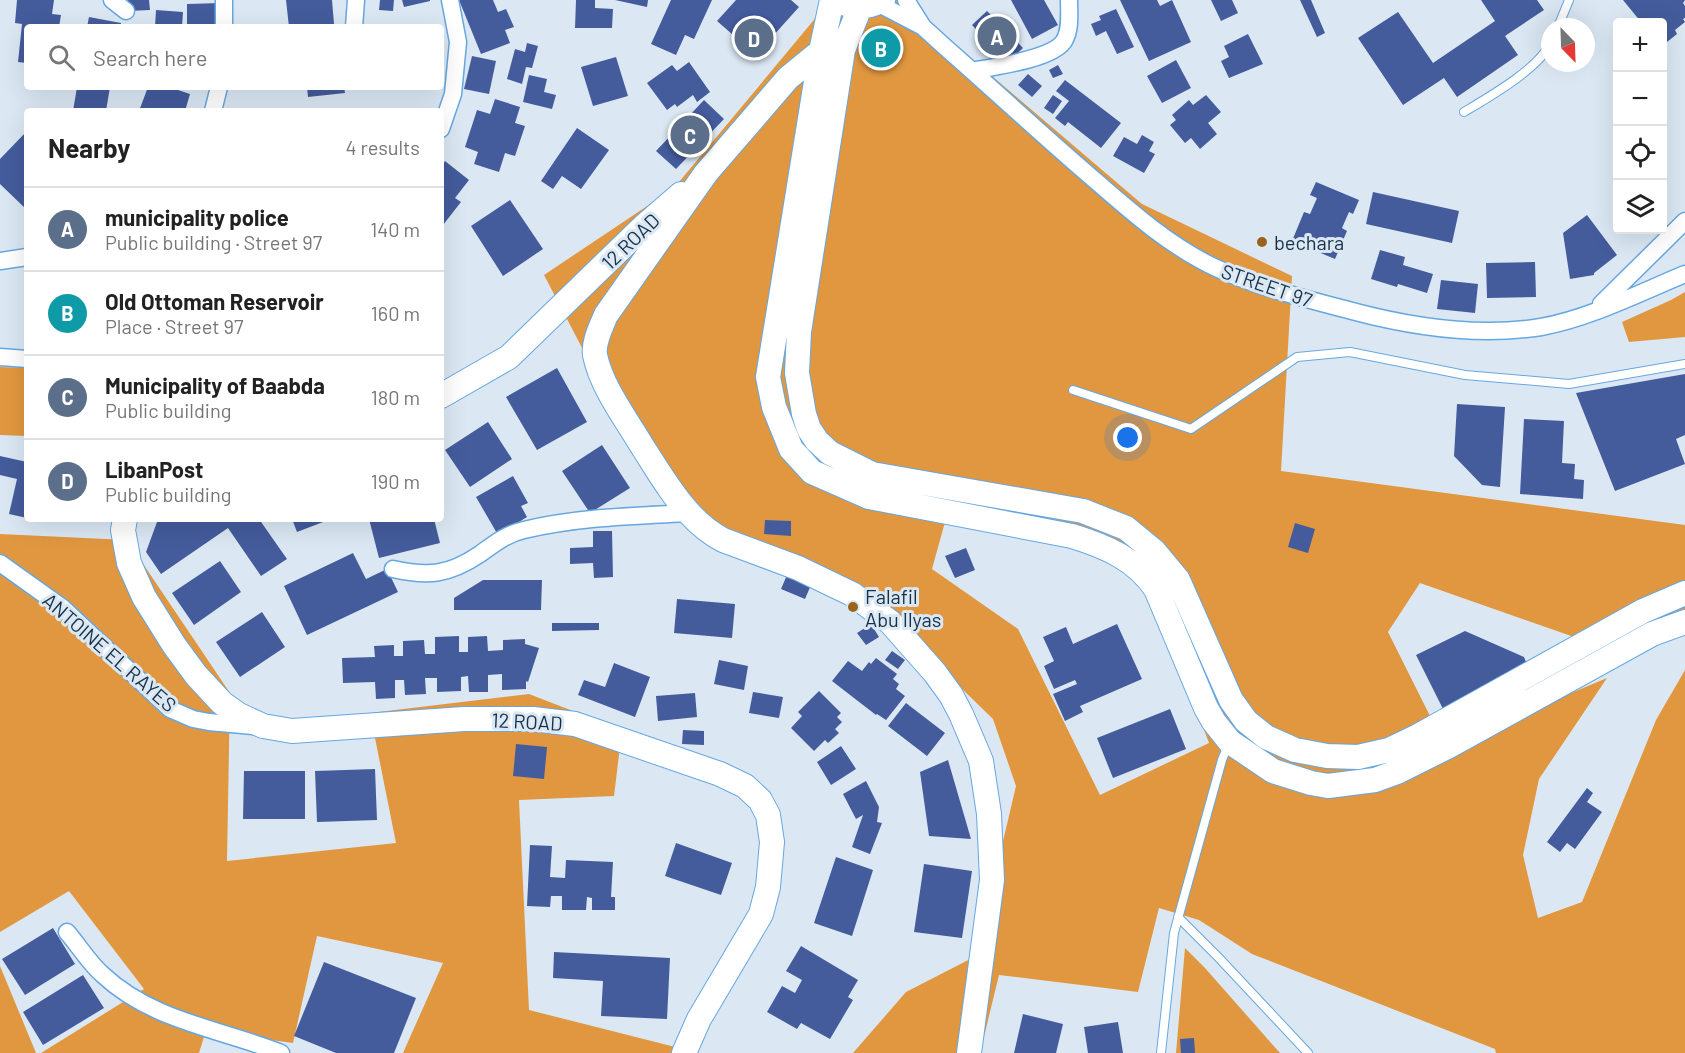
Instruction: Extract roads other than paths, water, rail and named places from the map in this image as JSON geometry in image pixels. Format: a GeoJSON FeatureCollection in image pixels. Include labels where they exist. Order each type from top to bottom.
{"type":"FeatureCollection","features":[{"type":"Feature","properties":{"kind":"main road"},"geometry":{"type":"LineString","coordinates":[[832,0],[832,50],[799,332],[797,374],[809,429],[817,441],[830,453],[872,474],[1083,511],[1126,528],[1154,551],[1178,580],[1231,700],[1246,721],[1266,737],[1295,750],[1327,756],[1358,757],[1389,750],[1642,611],[1685,593]]}},
{"type":"Feature","properties":{"kind":"main road"},"geometry":{"type":"LineString","coordinates":[[865,2],[832,50],[788,78],[706,173],[606,315],[596,341],[595,353],[602,376],[624,417],[667,485],[689,513],[708,532],[831,582],[852,594],[890,622],[935,673],[951,695],[981,761],[989,814],[992,880],[969,1053]]}},
{"type":"Feature","properties":{"kind":"main road"},"geometry":{"type":"LineString","coordinates":[[832,50],[768,377],[774,407],[791,449],[812,472],[869,497],[1072,536],[1102,545],[1134,564],[1147,575],[1156,589],[1206,708],[1230,742],[1273,771],[1328,786],[1375,780],[1397,772],[1449,746],[1652,634],[1685,622]]}},
{"type":"Feature","properties":{"kind":"main road","name":"12 ROAD"},"geometry":{"type":"LineString","coordinates":[[444,394],[508,357],[644,226],[706,173]]}},
{"type":"Feature","properties":{"kind":"main road","name":"12 ROAD"},"geometry":{"type":"LineString","coordinates":[[124,522],[123,530],[129,563],[144,597],[174,645],[196,675],[222,703],[239,715],[263,726],[292,731],[464,719],[533,719],[575,724],[720,774],[745,786],[760,800],[768,814],[772,842],[768,887],[761,914],[699,1019],[684,1053]]}},
{"type":"Feature","properties":{"kind":"main road"},"geometry":{"type":"LineString","coordinates":[[1230,742],[1246,721]]}},
{"type":"Feature","properties":{"kind":"street"},"geometry":{"type":"LineString","coordinates":[[112,0],[126,11]]}},
{"type":"Feature","properties":{"kind":"street"},"geometry":{"type":"LineString","coordinates":[[224,0],[225,24]]}},
{"type":"Feature","properties":{"kind":"street"},"geometry":{"type":"LineString","coordinates":[[354,24],[356,0]]}},
{"type":"Feature","properties":{"kind":"street"},"geometry":{"type":"LineString","coordinates":[[444,120],[453,94],[458,42],[450,0]]}},
{"type":"Feature","properties":{"kind":"street","name":"STREET 97"},"geometry":{"type":"LineString","coordinates":[[906,0],[923,27],[1136,216],[1189,253],[1243,279],[1386,320],[1466,330],[1542,326],[1594,311],[1685,274]]}},
{"type":"Feature","properties":{"kind":"street"},"geometry":{"type":"LineString","coordinates":[[972,71],[1016,63],[1056,50],[1063,43],[1068,30],[1069,0]]}},
{"type":"Feature","properties":{"kind":"street","name":"STREET 97"},"geometry":{"type":"LineString","coordinates":[[865,2],[923,27]]}},
{"type":"Feature","properties":{"kind":"street"},"geometry":{"type":"LineString","coordinates":[[214,108],[218,90]]}},
{"type":"Feature","properties":{"kind":"street"},"geometry":{"type":"LineString","coordinates":[[1594,311],[1685,221]]}},
{"type":"Feature","properties":{"kind":"street"},"geometry":{"type":"LineString","coordinates":[[0,261],[24,257]]}},
{"type":"Feature","properties":{"kind":"street"},"geometry":{"type":"LineString","coordinates":[[0,357],[24,360]]}},
{"type":"Feature","properties":{"kind":"street"},"geometry":{"type":"LineString","coordinates":[[393,569],[418,575],[447,571],[479,554],[496,541],[520,531],[568,520],[689,513]]}},
{"type":"Feature","properties":{"kind":"street","name":"ANTOINE EL RAYES"},"geometry":{"type":"LineString","coordinates":[[0,563],[63,608],[170,709],[193,719],[209,722],[263,726]]}},
{"type":"Feature","properties":{"kind":"street"},"geometry":{"type":"LineString","coordinates":[[67,932],[102,975],[136,1000],[169,1016],[281,1053]]}},
{"type":"Feature","properties":{"kind":"lane"},"geometry":{"type":"LineString","coordinates":[[1562,18],[1569,0]]}},
{"type":"Feature","properties":{"kind":"lane"},"geometry":{"type":"LineString","coordinates":[[1464,112],[1504,87],[1541,56]]}},
{"type":"Feature","properties":{"kind":"lane"},"geometry":{"type":"LineString","coordinates":[[1073,390],[1191,429],[1297,357],[1350,352],[1465,375],[1569,384],[1685,364]]}},
{"type":"Feature","properties":{"kind":"lane"},"geometry":{"type":"LineString","coordinates":[[1161,1053],[1174,933],[1222,760],[1230,742]]}},
{"type":"Feature","properties":{"kind":"lane"},"geometry":{"type":"LineString","coordinates":[[1178,917],[1308,1053]]}},
{"type":"Feature","properties":{"kind":"place","name":"municipality police"},"geometry":{"type":"Point","coordinates":[997,36]}},
{"type":"Feature","properties":{"kind":"place","name":"LibanPost"},"geometry":{"type":"Point","coordinates":[754,38]}},
{"type":"Feature","properties":{"kind":"place","name":"Old Ottoman Reservoir"},"geometry":{"type":"Point","coordinates":[881,48]}},
{"type":"Feature","properties":{"kind":"place","name":"Municipality of Baabda"},"geometry":{"type":"Point","coordinates":[690,135]}},
{"type":"Feature","properties":{"kind":"place","name":"bechara"},"geometry":{"type":"Point","coordinates":[1262,242]}},
{"type":"Feature","properties":{"kind":"place","name":"Falafil Abu Ilyas"},"geometry":{"type":"Point","coordinates":[853,607]}}]}
